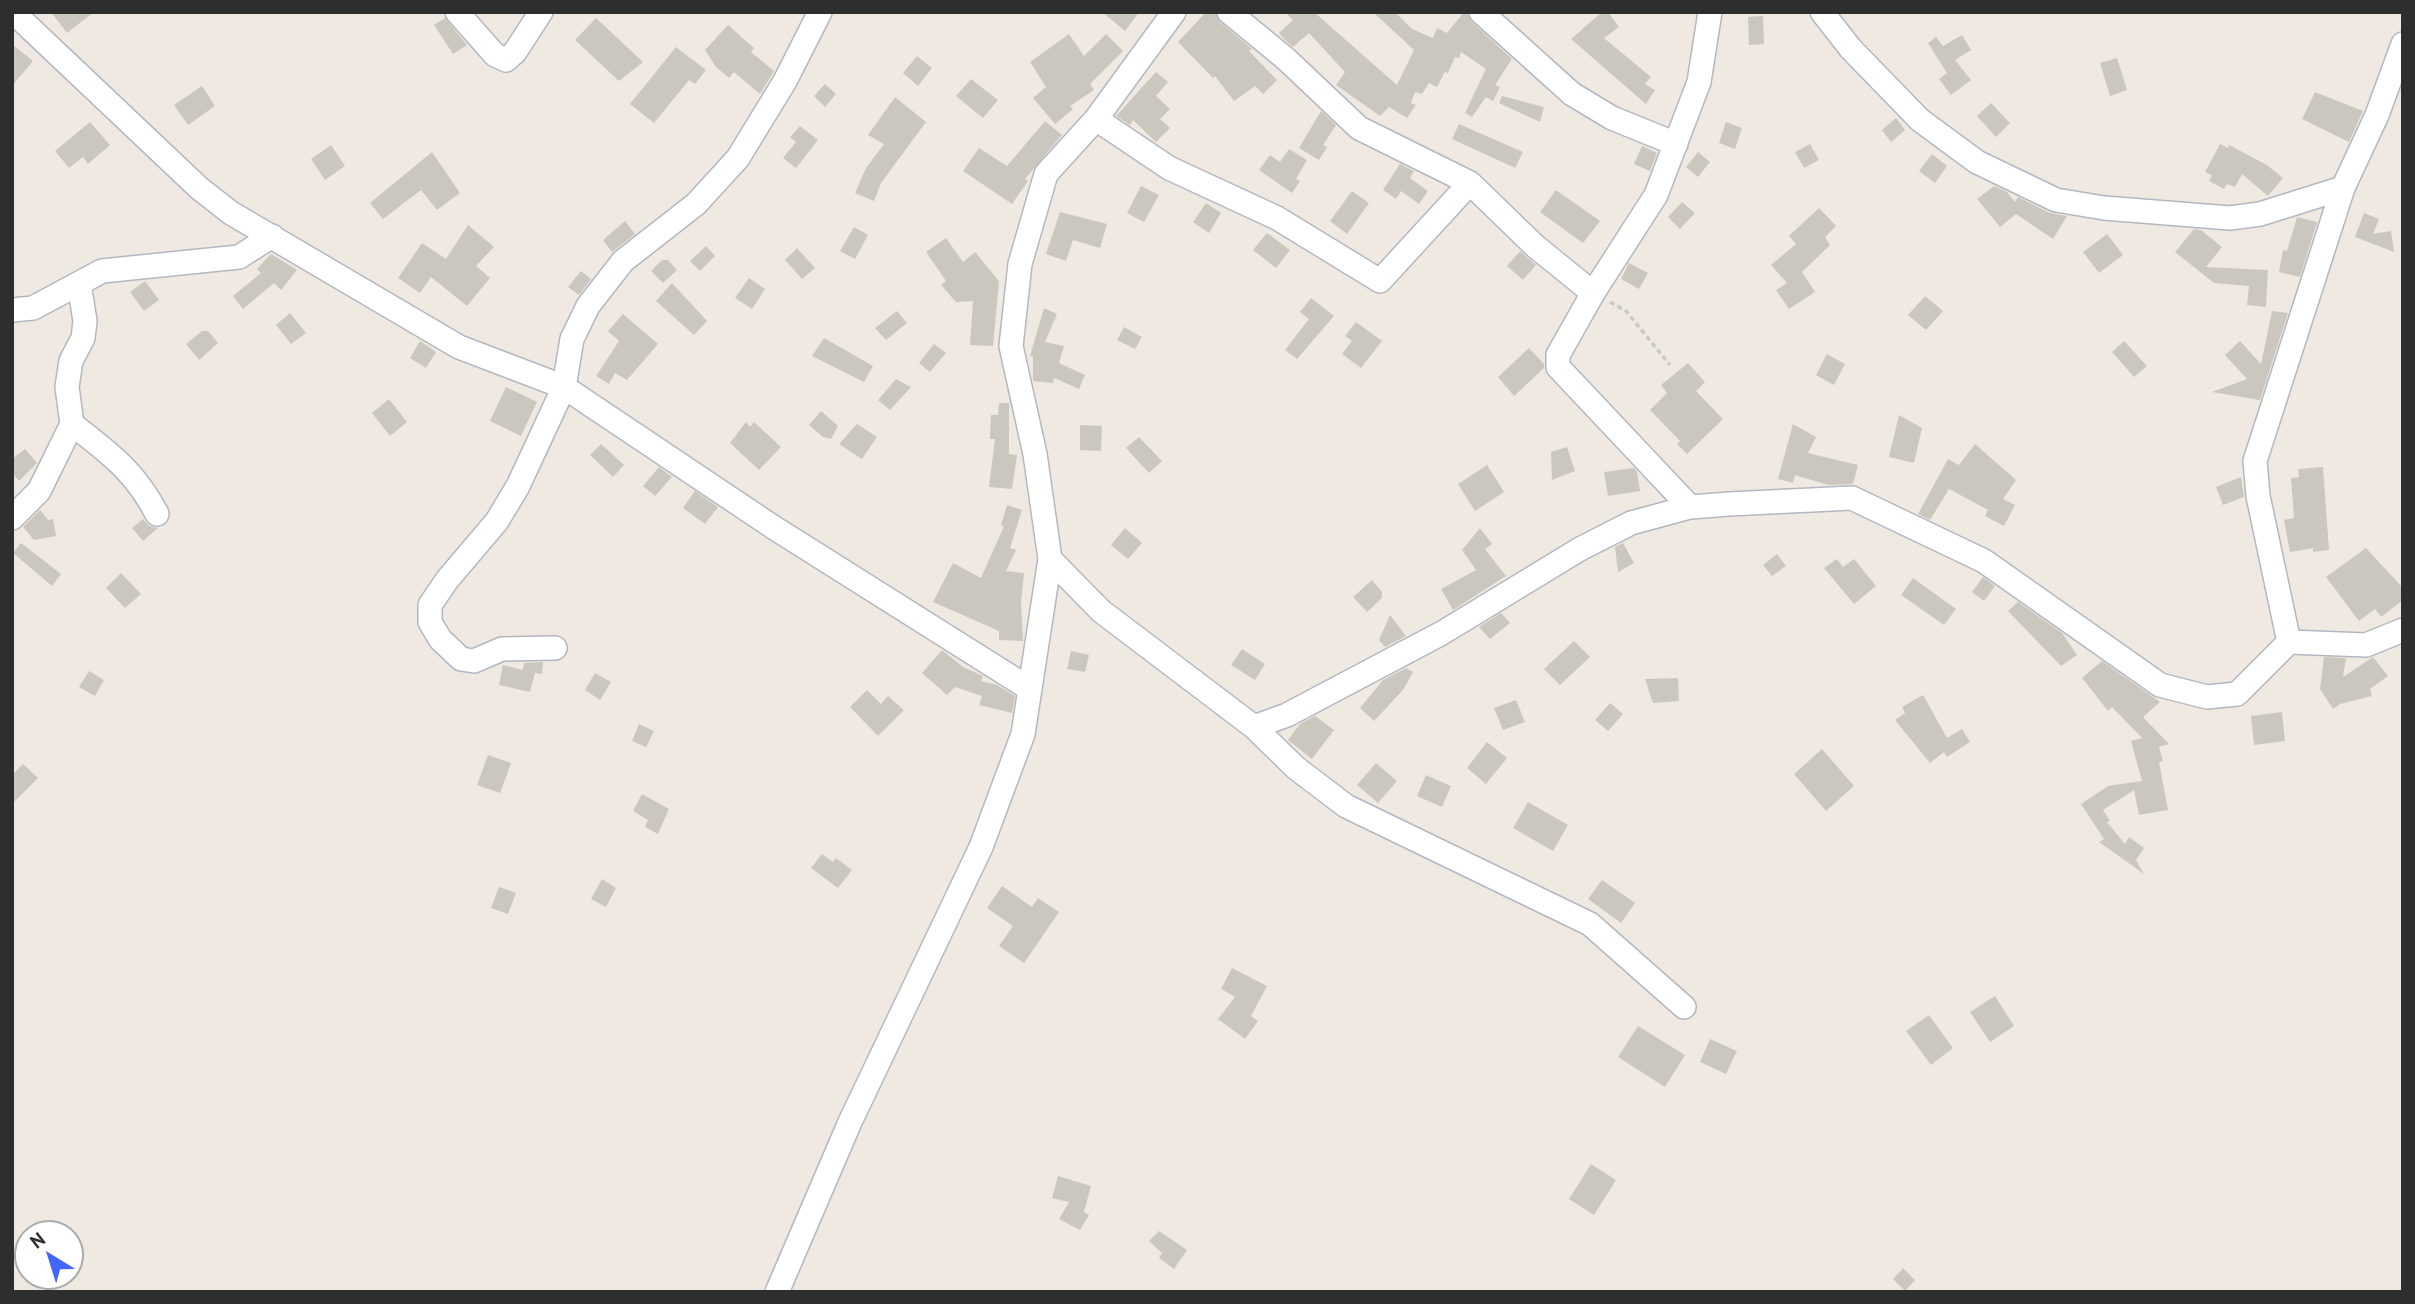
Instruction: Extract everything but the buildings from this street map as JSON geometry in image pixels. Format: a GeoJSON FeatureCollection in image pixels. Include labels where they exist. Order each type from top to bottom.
{"type":"FeatureCollection","features":[{"type":"Feature","properties":{"kind":"street"},"geometry":{"type":"LineString","coordinates":[[13,12],[199,188],[231,213],[459,347],[564,387],[773,527],[1030,689]]}},
{"type":"Feature","properties":{"kind":"street"},"geometry":{"type":"LineString","coordinates":[[457,12],[495,55],[506,60],[516,52],[541,12]]}},
{"type":"Feature","properties":{"kind":"street"},"geometry":{"type":"LineString","coordinates":[[555,648],[502,649],[474,661],[461,659],[440,639],[430,622],[430,605],[447,580],[497,521],[518,486],[564,387],[572,339],[588,306],[623,261],[696,204],[737,158],[785,81],[820,12]]}},
{"type":"Feature","properties":{"kind":"street"},"geometry":{"type":"LineString","coordinates":[[777,1292],[850,1122],[981,847],[1023,734],[1050,559],[1035,454],[1011,346],[1020,264],[1046,174],[1096,119],[1174,12]]}},
{"type":"Feature","properties":{"kind":"street"},"geometry":{"type":"LineString","coordinates":[[1229,12],[1286,59],[1359,128],[1470,183],[1535,246],[1593,293]]}},
{"type":"Feature","properties":{"kind":"street"},"geometry":{"type":"LineString","coordinates":[[1481,12],[1572,94],[1612,118],[1676,144]]}},
{"type":"Feature","properties":{"kind":"street"},"geometry":{"type":"LineString","coordinates":[[1690,507],[1558,367],[1558,355],[1593,293],[1656,195],[1699,82],[1710,12]]}},
{"type":"Feature","properties":{"kind":"street"},"geometry":{"type":"LineString","coordinates":[[1822,12],[1852,49],[1920,120],[1977,162],[2056,201],[2104,208],[2230,218],[2260,214],[2343,188]]}},
{"type":"Feature","properties":{"kind":"street"},"geometry":{"type":"LineString","coordinates":[[2289,642],[2258,496],[2256,461],[2343,188],[2377,115],[2403,44]]}},
{"type":"Feature","properties":{"kind":"street"},"geometry":{"type":"LineString","coordinates":[[1096,119],[1170,168],[1278,218],[1380,281],[1470,183]]}},
{"type":"Feature","properties":{"kind":"street"},"geometry":{"type":"LineString","coordinates":[[12,310],[33,308],[102,271],[239,257],[272,236]]}},
{"type":"Feature","properties":{"kind":"street"},"geometry":{"type":"LineString","coordinates":[[12,518],[39,491],[72,425],[66,387],[71,361],[83,338],[85,321],[79,283]]}},
{"type":"Feature","properties":{"kind":"street"},"geometry":{"type":"LineString","coordinates":[[72,425],[128,468],[144,488],[157,514]]}},
{"type":"Feature","properties":{"kind":"street"},"geometry":{"type":"LineString","coordinates":[[1254,727],[1287,715],[1442,633],[1601,538],[1631,523],[1690,507],[1852,498],[1984,561],[2160,685],[2207,697],[2237,694],[2289,642],[2366,645],[2403,630]]}},
{"type":"Feature","properties":{"kind":"street"},"geometry":{"type":"LineString","coordinates":[[1050,559],[1101,611],[1254,727],[1296,768],[1346,806],[1590,925],[1684,1007]]}},
{"type":"Feature","properties":{"kind":"path"},"geometry":{"type":"LineString","coordinates":[[1593,293],[1626,311],[1670,365]]}}]}
